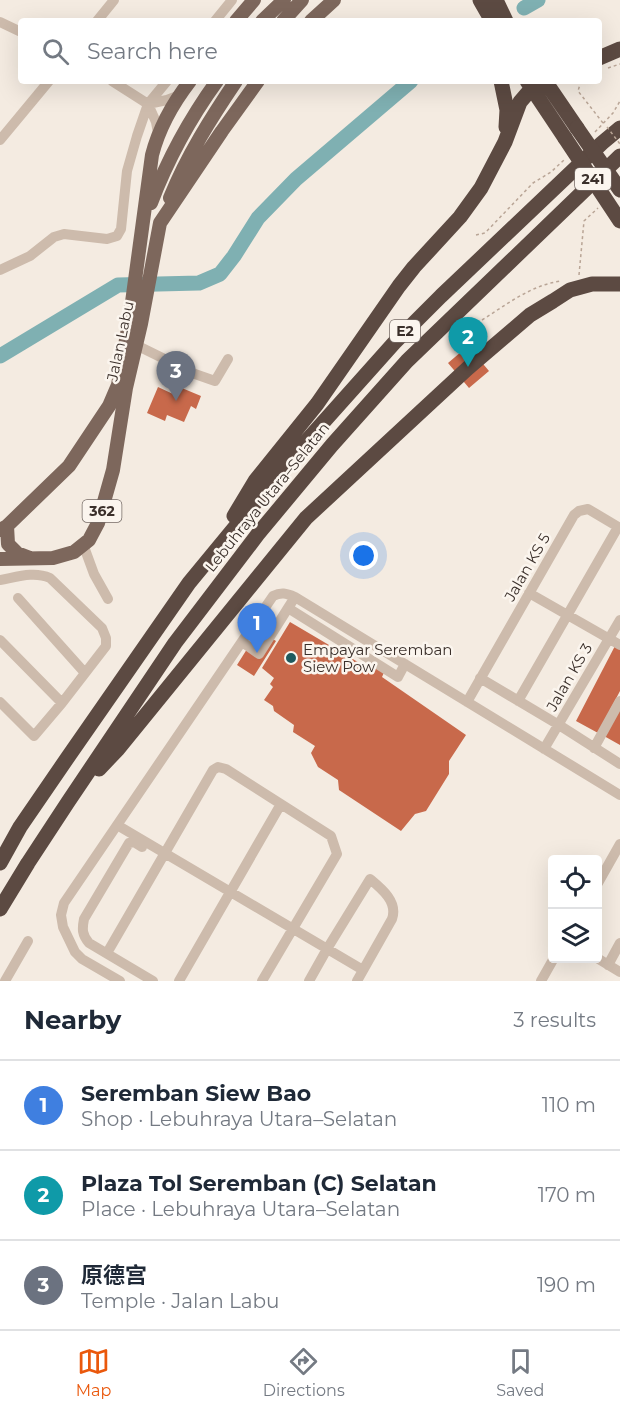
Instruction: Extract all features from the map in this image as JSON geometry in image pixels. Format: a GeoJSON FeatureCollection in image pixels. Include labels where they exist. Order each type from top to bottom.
{"type":"FeatureCollection","features":[{"type":"Feature","properties":{"kind":"highway"},"geometry":{"type":"LineString","coordinates":[[480,0],[502,15]]}},
{"type":"Feature","properties":{"kind":"highway"},"geometry":{"type":"LineString","coordinates":[[602,50],[620,49]]}},
{"type":"Feature","properties":{"kind":"highway"},"geometry":{"type":"LineString","coordinates":[[604,62],[620,49]]}},
{"type":"Feature","properties":{"kind":"highway"},"geometry":{"type":"LineString","coordinates":[[502,84],[507,110],[505,142]]}},
{"type":"Feature","properties":{"kind":"highway"},"geometry":{"type":"LineString","coordinates":[[212,555],[255,481],[317,404],[399,286],[459,218],[481,188],[505,142],[520,102],[536,84]]}},
{"type":"Feature","properties":{"kind":"highway","name":"241"},"geometry":{"type":"LineString","coordinates":[[538,84],[571,133],[620,221]]}},
{"type":"Feature","properties":{"kind":"highway","name":"Lebuhraya Utara–Selatan"},"geometry":{"type":"LineString","coordinates":[[0,863],[20,827],[189,583],[302,446],[394,343],[613,128]]}},
{"type":"Feature","properties":{"kind":"highway","name":"241"},"geometry":{"type":"LineString","coordinates":[[571,133],[620,190]]}},
{"type":"Feature","properties":{"kind":"highway","name":"Lebuhraya Utara–Selatan"},"geometry":{"type":"LineString","coordinates":[[0,909],[68,802],[175,643],[258,534],[332,445],[407,361],[620,153]]}},
{"type":"Feature","properties":{"kind":"highway"},"geometry":{"type":"LineString","coordinates":[[68,802],[118,749],[306,518],[468,368],[530,315],[570,290],[592,284],[619,284]]}},
{"type":"Feature","properties":{"kind":"main road"},"geometry":{"type":"LineString","coordinates":[[239,18],[254,0]]}},
{"type":"Feature","properties":{"kind":"main road"},"geometry":{"type":"LineString","coordinates":[[265,18],[284,0]]}},
{"type":"Feature","properties":{"kind":"main road"},"geometry":{"type":"LineString","coordinates":[[286,18],[302,0]]}},
{"type":"Feature","properties":{"kind":"main road"},"geometry":{"type":"LineString","coordinates":[[314,18],[334,0]]}},
{"type":"Feature","properties":{"kind":"main road","name":"Jalan Labu"},"geometry":{"type":"LineString","coordinates":[[83,544],[98,523],[104,504],[113,470],[126,388],[136,345],[135,321],[141,239],[152,155],[158,133],[188,84]]}},
{"type":"Feature","properties":{"kind":"main road"},"geometry":{"type":"LineString","coordinates":[[143,224],[158,184],[199,106],[216,84]]}},
{"type":"Feature","properties":{"kind":"main road"},"geometry":{"type":"LineString","coordinates":[[160,222],[178,177],[209,121],[234,84]]}},
{"type":"Feature","properties":{"kind":"main road","name":"Jalan Labu"},"geometry":{"type":"LineString","coordinates":[[4,528],[69,466],[109,406],[118,385],[160,222],[256,84]]}},
{"type":"Feature","properties":{"kind":"main road"},"geometry":{"type":"LineString","coordinates":[[4,528],[8,544],[17,553],[32,558]]}},
{"type":"Feature","properties":{"kind":"main road","name":"362"},"geometry":{"type":"LineString","coordinates":[[0,559],[53,558],[74,552],[83,544]]}},
{"type":"Feature","properties":{"kind":"street"},"geometry":{"type":"LineString","coordinates":[[99,18],[114,0]]}},
{"type":"Feature","properties":{"kind":"street"},"geometry":{"type":"LineString","coordinates":[[217,18],[232,0]]}},
{"type":"Feature","properties":{"kind":"street"},"geometry":{"type":"LineString","coordinates":[[0,22],[18,31]]}},
{"type":"Feature","properties":{"kind":"street"},"geometry":{"type":"LineString","coordinates":[[0,140],[47,84]]}},
{"type":"Feature","properties":{"kind":"street"},"geometry":{"type":"LineString","coordinates":[[117,84],[148,104],[158,133]]}},
{"type":"Feature","properties":{"kind":"street"},"geometry":{"type":"LineString","coordinates":[[0,270],[30,256],[54,237],[64,234],[107,238],[117,236],[121,229],[128,171],[137,136],[148,104],[165,84]]}},
{"type":"Feature","properties":{"kind":"street"},"geometry":{"type":"LineString","coordinates":[[148,104],[167,100],[180,94]]}},
{"type":"Feature","properties":{"kind":"street"},"geometry":{"type":"LineString","coordinates":[[136,345],[195,374],[215,381],[228,359]]}},
{"type":"Feature","properties":{"kind":"street","name":"Jalan KS 5"},"geometry":{"type":"LineString","coordinates":[[467,702],[574,515],[588,509],[619,527]]}},
{"type":"Feature","properties":{"kind":"street"},"geometry":{"type":"LineString","coordinates":[[518,701],[619,527]]}},
{"type":"Feature","properties":{"kind":"street"},"geometry":{"type":"LineString","coordinates":[[83,544],[94,574],[108,599]]}},
{"type":"Feature","properties":{"kind":"street"},"geometry":{"type":"LineString","coordinates":[[0,580],[42,574],[50,578],[102,628],[106,638],[106,646],[34,736],[0,702]]}},
{"type":"Feature","properties":{"kind":"street"},"geometry":{"type":"LineString","coordinates":[[120,981],[82,959],[75,952],[63,927],[64,903],[273,596],[280,592],[295,597],[620,795]]}},
{"type":"Feature","properties":{"kind":"street"},"geometry":{"type":"LineString","coordinates":[[529,592],[620,645]]}},
{"type":"Feature","properties":{"kind":"street"},"geometry":{"type":"LineString","coordinates":[[242,642],[260,654],[295,597]]}},
{"type":"Feature","properties":{"kind":"street"},"geometry":{"type":"LineString","coordinates":[[18,598],[85,673]]}},
{"type":"Feature","properties":{"kind":"street"},"geometry":{"type":"LineString","coordinates":[[288,608],[398,677],[405,664]]}},
{"type":"Feature","properties":{"kind":"street","name":"Jalan KS 3"},"geometry":{"type":"LineString","coordinates":[[544,749],[620,620]]}},
{"type":"Feature","properties":{"kind":"street"},"geometry":{"type":"LineString","coordinates":[[0,640],[62,703]]}},
{"type":"Feature","properties":{"kind":"street"},"geometry":{"type":"LineString","coordinates":[[480,678],[620,764]]}},
{"type":"Feature","properties":{"kind":"street"},"geometry":{"type":"LineString","coordinates":[[594,747],[620,701]]}},
{"type":"Feature","properties":{"kind":"street"},"geometry":{"type":"LineString","coordinates":[[106,953],[213,770],[218,767],[226,769],[331,836],[337,854],[262,981]]}},
{"type":"Feature","properties":{"kind":"street"},"geometry":{"type":"LineString","coordinates":[[179,981],[281,804]]}},
{"type":"Feature","properties":{"kind":"street"},"geometry":{"type":"LineString","coordinates":[[117,825],[163,855]]}},
{"type":"Feature","properties":{"kind":"street"},"geometry":{"type":"LineString","coordinates":[[153,981],[89,943],[83,937],[84,920],[129,843],[134,842],[231,892],[363,970]]}},
{"type":"Feature","properties":{"kind":"street"},"geometry":{"type":"LineString","coordinates":[[602,875],[620,844]]}},
{"type":"Feature","properties":{"kind":"street"},"geometry":{"type":"LineString","coordinates":[[309,981],[370,879],[386,894],[393,905],[394,913],[357,981]]}},
{"type":"Feature","properties":{"kind":"street"},"geometry":{"type":"LineString","coordinates":[[5,981],[28,941]]}},
{"type":"Feature","properties":{"kind":"street"},"geometry":{"type":"LineString","coordinates":[[608,965],[620,943]]}},
{"type":"Feature","properties":{"kind":"street"},"geometry":{"type":"LineString","coordinates":[[602,961],[620,972]]}},
{"type":"Feature","properties":{"kind":"street"},"geometry":{"type":"LineString","coordinates":[[541,981],[551,963]]}},
{"type":"Feature","properties":{"kind":"path"},"geometry":{"type":"LineString","coordinates":[[604,62],[620,64]]}},
{"type":"Feature","properties":{"kind":"path"},"geometry":{"type":"LineString","coordinates":[[580,84],[578,91],[603,123]]}},
{"type":"Feature","properties":{"kind":"path"},"geometry":{"type":"LineString","coordinates":[[592,135],[613,113],[620,100]]}},
{"type":"Feature","properties":{"kind":"path"},"geometry":{"type":"LineString","coordinates":[[613,128],[620,153]]}},
{"type":"Feature","properties":{"kind":"path"},"geometry":{"type":"LineString","coordinates":[[476,235],[485,233],[533,183],[551,172],[567,157]]}},
{"type":"Feature","properties":{"kind":"path"},"geometry":{"type":"LineString","coordinates":[[578,280],[584,221],[598,208]]}},
{"type":"Feature","properties":{"kind":"path"},"geometry":{"type":"LineString","coordinates":[[482,320],[513,300],[547,283],[563,281]]}},
{"type":"Feature","properties":{"kind":"building"},"geometry":{"type":"Polygon","coordinates":[[[468,346],[489,371],[469,388],[448,363],[468,346]]]}},
{"type":"Feature","properties":{"kind":"building"},"geometry":{"type":"Polygon","coordinates":[[[177,386],[201,396],[196,409],[191,406],[184,422],[167,415],[165,421],[147,413],[158,387],[173,394],[177,386]]]}},
{"type":"Feature","properties":{"kind":"building"},"geometry":{"type":"Polygon","coordinates":[[[290,622],[368,668],[375,658],[386,668],[382,677],[466,735],[449,761],[449,774],[426,811],[415,814],[401,831],[339,790],[338,780],[318,767],[311,753],[315,746],[293,732],[294,725],[274,711],[273,706],[264,700],[273,687],[270,684],[274,678],[262,668],[290,622]]]}},
{"type":"Feature","properties":{"kind":"building"},"geometry":{"type":"Polygon","coordinates":[[[259,630],[276,641],[254,676],[237,665],[259,630]]]}},
{"type":"Feature","properties":{"kind":"building"},"geometry":{"type":"Polygon","coordinates":[[[616,644],[620,647],[620,691],[598,733],[576,721],[616,644]]]}},
{"type":"Feature","properties":{"kind":"building"},"geometry":{"type":"Polygon","coordinates":[[[620,708],[620,745],[604,736],[620,708]]]}},
{"type":"Feature","properties":{"kind":"waterway"},"geometry":{"type":"LineString","coordinates":[[524,8],[538,0]]}},
{"type":"Feature","properties":{"kind":"waterway"},"geometry":{"type":"LineString","coordinates":[[0,356],[118,285],[199,283],[220,274],[258,218],[296,179],[407,84]]}},
{"type":"Feature","properties":{"kind":"place","name":"Plaza Tol Seremban (C) Selatan"},"geometry":{"type":"Point","coordinates":[468,367]}},
{"type":"Feature","properties":{"kind":"place","name":"原德宫"},"geometry":{"type":"Point","coordinates":[176,401]}},
{"type":"Feature","properties":{"kind":"place","name":"Seremban Siew Bao"},"geometry":{"type":"Point","coordinates":[257,653]}},
{"type":"Feature","properties":{"kind":"place","name":"Empayar Seremban Siew Pow"},"geometry":{"type":"Point","coordinates":[291,658]}}]}
